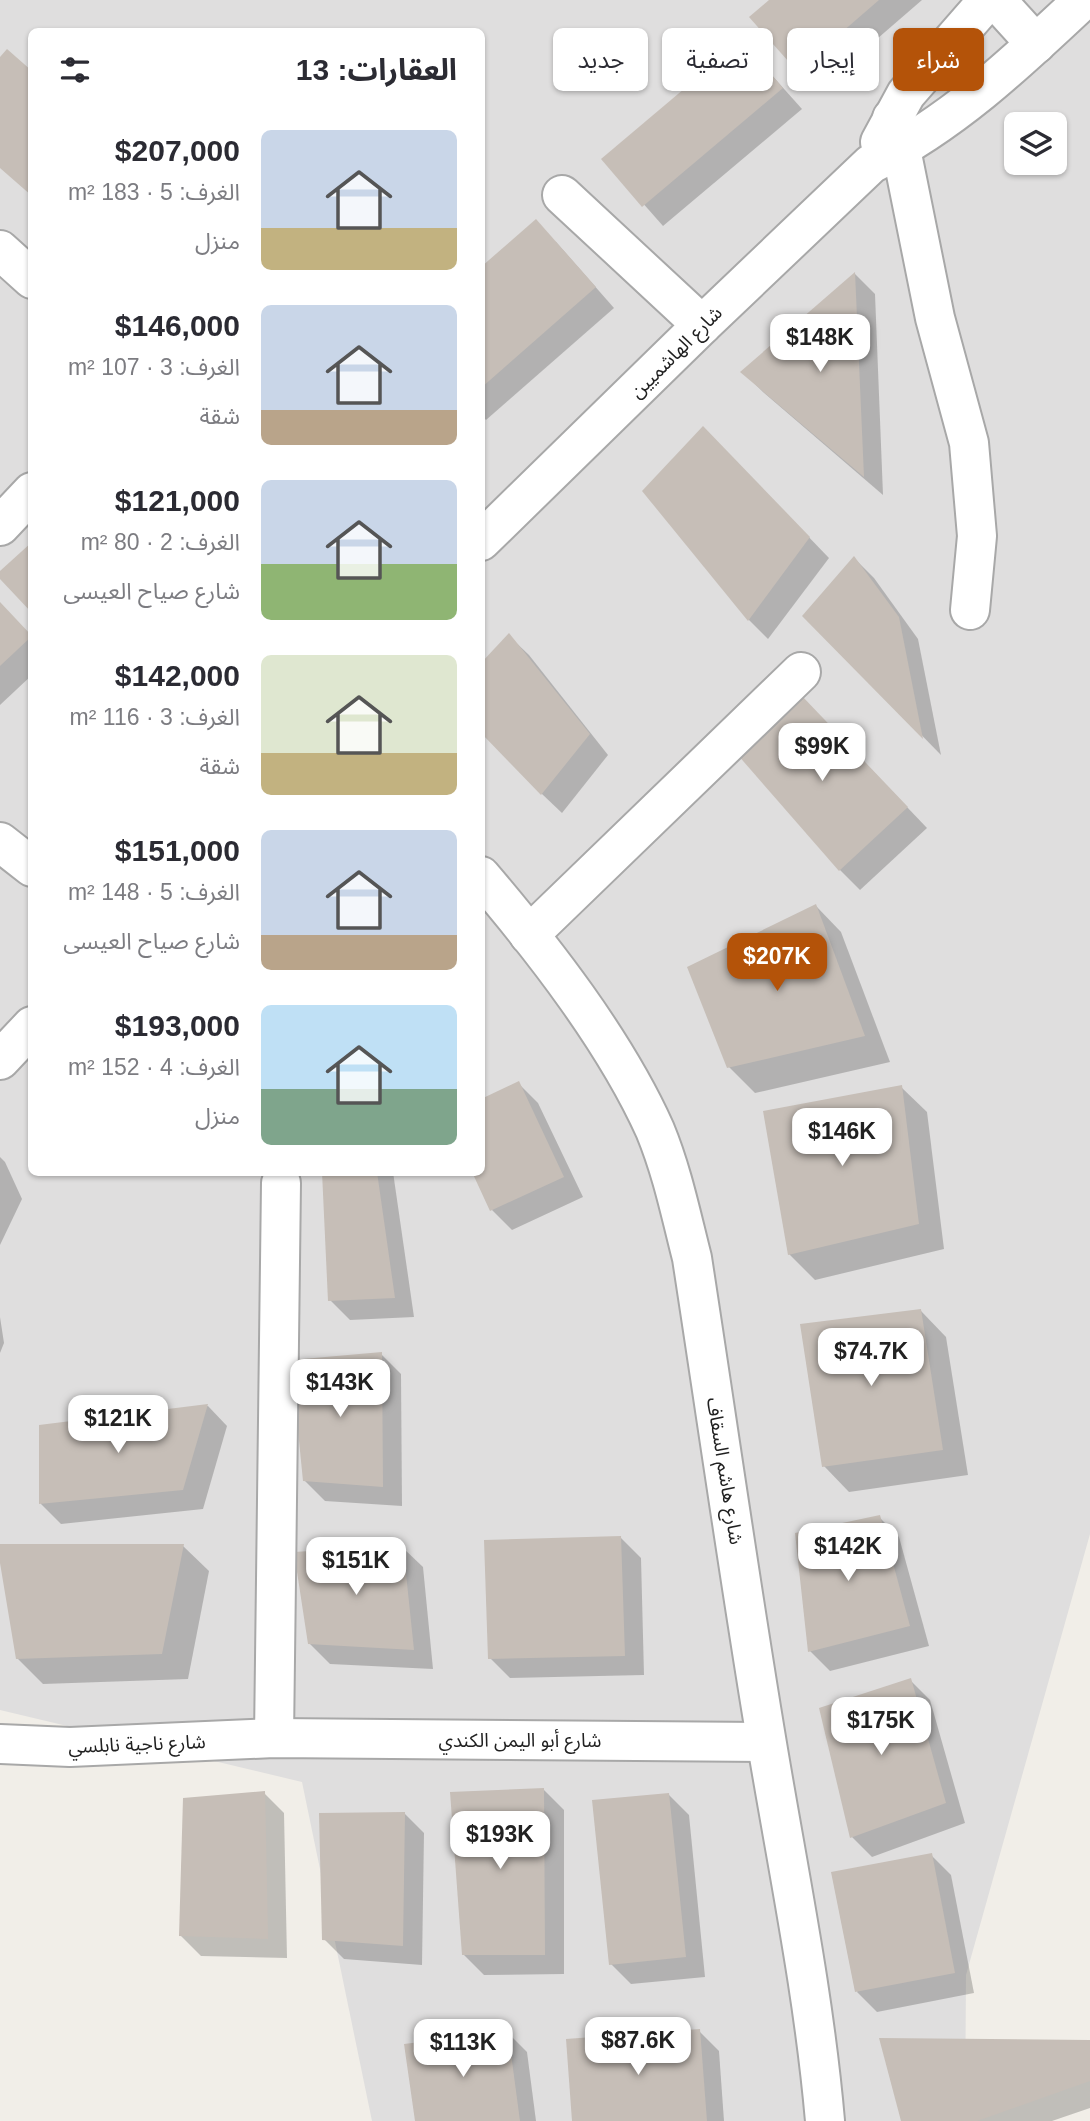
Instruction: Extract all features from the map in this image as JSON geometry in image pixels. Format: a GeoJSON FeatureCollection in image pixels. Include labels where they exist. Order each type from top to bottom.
{"type":"FeatureCollection","features":[{"type":"Feature","properties":{"kind":"street","name":"شارع الهاشميين"},"geometry":{"type":"LineString","coordinates":[[888,144],[922,74],[988,0]]}},
{"type":"Feature","properties":{"kind":"street"},"geometry":{"type":"LineString","coordinates":[[996,0],[1036,44]]}},
{"type":"Feature","properties":{"kind":"street","name":"شارع الهاشميين"},"geometry":{"type":"LineString","coordinates":[[485,537],[888,144],[962,108],[1083,0]]}},
{"type":"Feature","properties":{"kind":"street"},"geometry":{"type":"LineString","coordinates":[[888,144],[970,443],[977,536],[970,610]]}},
{"type":"Feature","properties":{"kind":"street"},"geometry":{"type":"LineString","coordinates":[[562,195],[702,325]]}},
{"type":"Feature","properties":{"kind":"street"},"geometry":{"type":"LineString","coordinates":[[0,250],[28,275]]}},
{"type":"Feature","properties":{"kind":"street"},"geometry":{"type":"LineString","coordinates":[[0,526],[28,496]]}},
{"type":"Feature","properties":{"kind":"street"},"geometry":{"type":"LineString","coordinates":[[529,935],[801,672]]}},
{"type":"Feature","properties":{"kind":"street"},"geometry":{"type":"LineString","coordinates":[[0,842],[28,864]]}},
{"type":"Feature","properties":{"kind":"street","name":"شارع هاشم السقاف"},"geometry":{"type":"LineString","coordinates":[[485,881],[529,935],[591,1020],[625,1075],[655,1131],[675,1190],[692,1258],[766,1742],[801,1937],[825,2121]]}},
{"type":"Feature","properties":{"kind":"street"},"geometry":{"type":"LineString","coordinates":[[0,1060],[28,1030]]}},
{"type":"Feature","properties":{"kind":"street"},"geometry":{"type":"LineString","coordinates":[[274,1738],[281,1183]]}},
{"type":"Feature","properties":{"kind":"street","name":"شارع أبو اليمن الكندي"},"geometry":{"type":"LineString","coordinates":[[274,1738],[766,1742]]}},
{"type":"Feature","properties":{"kind":"street","name":"شارع ناجية نابلسي"},"geometry":{"type":"LineString","coordinates":[[0,1744],[70,1748],[274,1738]]}},
{"type":"Feature","properties":{"kind":"shaded area"},"geometry":{"type":"Polygon","coordinates":[[[0,0],[1090,0],[1090,1534],[966,1975],[965,2121],[372,2121],[302,1782],[0,1710],[0,0]]]}},
{"type":"Feature","properties":{"kind":"building"},"geometry":{"type":"Polygon","coordinates":[[[769,0],[879,0],[847,28],[787,28],[787,60],[773,44],[773,28],[759,28],[749,17],[769,0]]]}},
{"type":"Feature","properties":{"kind":"building"},"geometry":{"type":"Polygon","coordinates":[[[7,49],[28,67],[28,192],[0,168],[0,57],[7,49]]]}},
{"type":"Feature","properties":{"kind":"building"},"geometry":{"type":"Polygon","coordinates":[[[773,76],[783,88],[642,207],[601,159],[682,91],[773,91],[773,76]]]}},
{"type":"Feature","properties":{"kind":"building"},"geometry":{"type":"Polygon","coordinates":[[[536,219],[596,287],[485,384],[485,264],[536,219]]]}},
{"type":"Feature","properties":{"kind":"building"},"geometry":{"type":"Polygon","coordinates":[[[855,272],[864,477],[740,372],[855,272]]]}},
{"type":"Feature","properties":{"kind":"building"},"geometry":{"type":"Polygon","coordinates":[[[703,426],[810,537],[748,621],[642,491],[703,426]]]}},
{"type":"Feature","properties":{"kind":"building"},"geometry":{"type":"Polygon","coordinates":[[[28,546],[28,609],[0,579],[0,571],[28,546]]]}},
{"type":"Feature","properties":{"kind":"building"},"geometry":{"type":"Polygon","coordinates":[[[854,556],[899,617],[923,739],[802,616],[854,556]]]}},
{"type":"Feature","properties":{"kind":"building"},"geometry":{"type":"Polygon","coordinates":[[[0,602],[28,632],[28,640],[0,666],[0,602]]]}},
{"type":"Feature","properties":{"kind":"building"},"geometry":{"type":"Polygon","coordinates":[[[509,633],[590,734],[541,795],[485,737],[485,659],[509,633]]]}},
{"type":"Feature","properties":{"kind":"building"},"geometry":{"type":"Polygon","coordinates":[[[802,696],[908,807],[839,871],[737,754],[802,696]]]}},
{"type":"Feature","properties":{"kind":"building"},"geometry":{"type":"Polygon","coordinates":[[[816,904],[865,1036],[727,1068],[687,967],[816,904]]]}},
{"type":"Feature","properties":{"kind":"building"},"geometry":{"type":"Polygon","coordinates":[[[519,1081],[564,1177],[490,1211],[474,1176],[485,1176],[485,1097],[519,1081]]]}},
{"type":"Feature","properties":{"kind":"building"},"geometry":{"type":"Polygon","coordinates":[[[902,1085],[919,1224],[788,1255],[763,1111],[902,1085]]]}},
{"type":"Feature","properties":{"kind":"building"},"geometry":{"type":"Polygon","coordinates":[[[322,1176],[378,1176],[395,1298],[328,1301],[322,1176]]]}},
{"type":"Feature","properties":{"kind":"building"},"geometry":{"type":"Polygon","coordinates":[[[921,1309],[943,1450],[822,1467],[800,1324],[921,1309]]]}},
{"type":"Feature","properties":{"kind":"building"},"geometry":{"type":"Polygon","coordinates":[[[382,1352],[383,1487],[303,1481],[291,1360],[382,1352]]]}},
{"type":"Feature","properties":{"kind":"building"},"geometry":{"type":"Polygon","coordinates":[[[208,1404],[183,1490],[39,1504],[39,1425],[208,1404]]]}},
{"type":"Feature","properties":{"kind":"building"},"geometry":{"type":"Polygon","coordinates":[[[880,1515],[910,1626],[808,1652],[795,1533],[880,1515]]]}},
{"type":"Feature","properties":{"kind":"building"},"geometry":{"type":"Polygon","coordinates":[[[621,1536],[625,1656],[488,1659],[484,1540],[621,1536]]]}},
{"type":"Feature","properties":{"kind":"building"},"geometry":{"type":"Polygon","coordinates":[[[0,1544],[184,1544],[162,1654],[16,1659],[0,1563],[0,1544]]]}},
{"type":"Feature","properties":{"kind":"building"},"geometry":{"type":"Polygon","coordinates":[[[403,1545],[414,1650],[308,1644],[294,1552],[403,1545]]]}},
{"type":"Feature","properties":{"kind":"building"},"geometry":{"type":"Polygon","coordinates":[[[911,1678],[946,1803],[850,1838],[819,1708],[911,1678]]]}},
{"type":"Feature","properties":{"kind":"building"},"geometry":{"type":"Polygon","coordinates":[[[544,1788],[545,1955],[462,1955],[450,1792],[544,1788]]]}},
{"type":"Feature","properties":{"kind":"building"},"geometry":{"type":"Polygon","coordinates":[[[265,1791],[268,1939],[179,1936],[183,1798],[265,1791]]]}},
{"type":"Feature","properties":{"kind":"building"},"geometry":{"type":"Polygon","coordinates":[[[669,1793],[686,1957],[609,1965],[592,1800],[669,1793]]]}},
{"type":"Feature","properties":{"kind":"building"},"geometry":{"type":"Polygon","coordinates":[[[405,1812],[403,1946],[322,1940],[319,1813],[405,1812]]]}},
{"type":"Feature","properties":{"kind":"building"},"geometry":{"type":"Polygon","coordinates":[[[932,1853],[955,1973],[855,1992],[831,1872],[932,1853]]]}},
{"type":"Feature","properties":{"kind":"building"},"geometry":{"type":"Polygon","coordinates":[[[700,2029],[707,2121],[572,2121],[566,2039],[700,2029]]]}},
{"type":"Feature","properties":{"kind":"building"},"geometry":{"type":"Polygon","coordinates":[[[508,2031],[520,2121],[415,2121],[404,2044],[508,2031]]]}},
{"type":"Feature","properties":{"kind":"building"},"geometry":{"type":"Polygon","coordinates":[[[879,2038],[1090,2040],[1090,2081],[977,2121],[901,2121],[879,2038]]]}}]}
